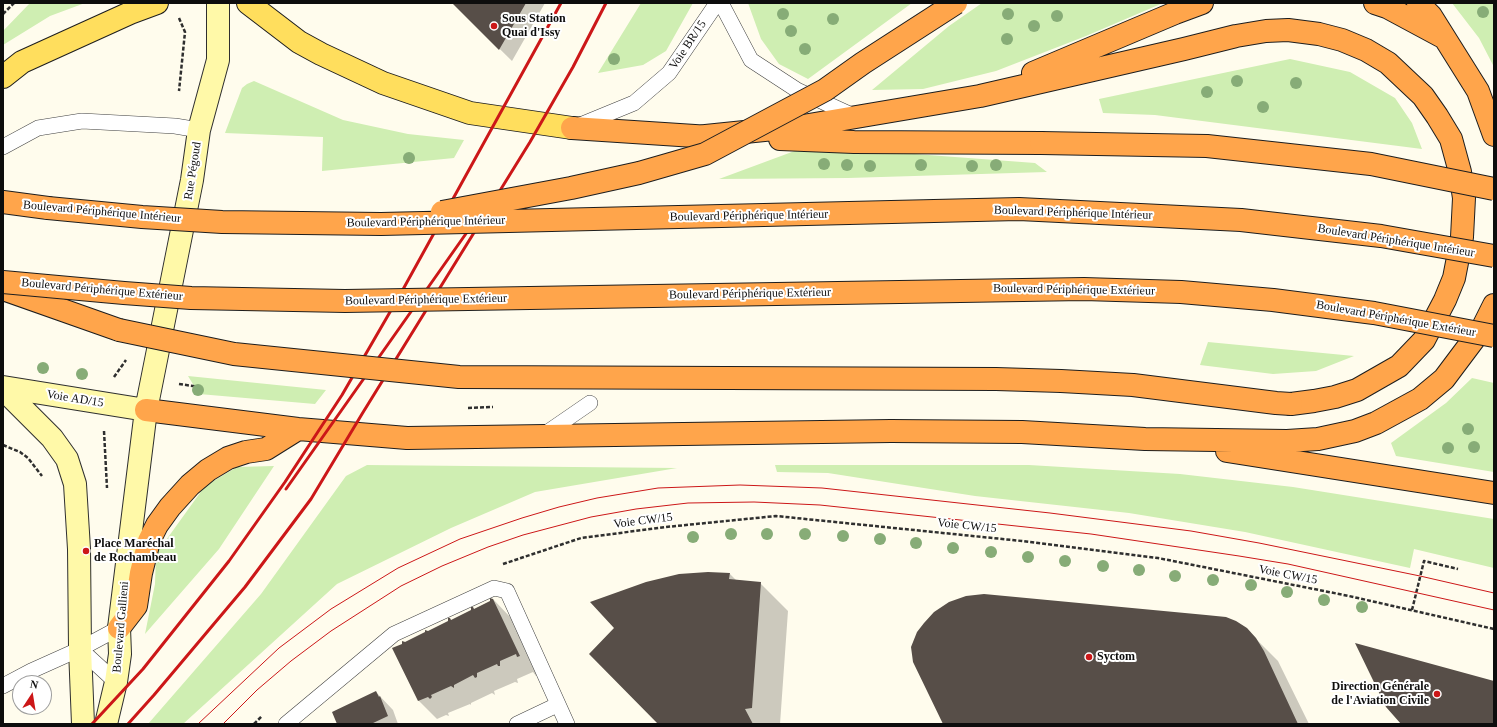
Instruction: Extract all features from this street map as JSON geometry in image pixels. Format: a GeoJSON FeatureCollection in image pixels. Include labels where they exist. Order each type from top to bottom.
{"type":"FeatureCollection","features":[{"type":"Feature","properties":{"kind":"highway"},"geometry":{"type":"LineString","coordinates":[[381,224],[571,188],[639,173],[705,154],[825,90],[863,63],[956,3]]}},
{"type":"Feature","properties":{"kind":"highway"},"geometry":{"type":"LineString","coordinates":[[980,96],[1175,13],[1202,3]]}},
{"type":"Feature","properties":{"kind":"highway"},"geometry":{"type":"LineString","coordinates":[[1375,3],[1387,7],[1446,39]]}},
{"type":"Feature","properties":{"kind":"highway"},"geometry":{"type":"LineString","coordinates":[[1418,3],[1431,16],[1478,91],[1494,135]]}},
{"type":"Feature","properties":{"kind":"highway"},"geometry":{"type":"LineString","coordinates":[[3,289],[119,330],[234,354],[460,377],[996,379],[1061,381],[1133,385],[1291,404],[1335,397],[1358,390],[1398,366],[1424,340],[1445,300],[1454,278],[1462,237],[1464,198],[1460,172],[1451,139],[1423,96],[1383,60],[1366,50],[1342,40],[1304,32],[1288,30],[1266,31],[1236,36],[980,96],[802,126],[696,137]]}},
{"type":"Feature","properties":{"kind":"highway"},"geometry":{"type":"LineString","coordinates":[[572,128],[696,137],[854,142],[1207,146],[1372,164],[1494,189]]}},
{"type":"Feature","properties":{"kind":"highway","name":"Boulevard Périphérique Intérieur"},"geometry":{"type":"LineString","coordinates":[[3,202],[118,215],[222,222],[381,224],[1019,209],[1242,220],[1381,236],[1494,256]]}},
{"type":"Feature","properties":{"kind":"highway","name":"Boulevard Périphérique Extérieur"},"geometry":{"type":"LineString","coordinates":[[3,282],[184,297],[329,301],[1106,289],[1181,292],[1273,300],[1374,313],[1494,336]]}},
{"type":"Feature","properties":{"kind":"highway"},"geometry":{"type":"LineString","coordinates":[[146,410],[298,429],[408,438],[891,431],[1022,432],[1145,439],[1288,441],[1318,439],[1355,432],[1376,423],[1420,399],[1444,379],[1483,327],[1494,305]]}},
{"type":"Feature","properties":{"kind":"highway"},"geometry":{"type":"LineString","coordinates":[[119,628],[136,606],[141,573],[149,541],[157,525],[170,507],[190,485],[208,470],[228,458],[246,452],[266,449],[298,429]]}},
{"type":"Feature","properties":{"kind":"highway"},"geometry":{"type":"LineString","coordinates":[[1145,439],[1494,493]]}},
{"type":"Feature","properties":{"kind":"main road"},"geometry":{"type":"LineString","coordinates":[[3,77],[22,62],[130,13],[157,3]]}},
{"type":"Feature","properties":{"kind":"main road","name":"Rue Pégoud"},"geometry":{"type":"LineString","coordinates":[[146,410],[192,180],[199,130],[218,60],[218,3]]}},
{"type":"Feature","properties":{"kind":"main road"},"geometry":{"type":"LineString","coordinates":[[248,3],[299,42],[383,83],[470,113],[572,128]]}},
{"type":"Feature","properties":{"kind":"main road"},"geometry":{"type":"LineString","coordinates":[[3,388],[52,438],[67,459],[76,484],[83,724]]}},
{"type":"Feature","properties":{"kind":"main road","name":"Voie AD/15"},"geometry":{"type":"LineString","coordinates":[[3,388],[146,410]]}},
{"type":"Feature","properties":{"kind":"main road","name":"Boulevard Gallieni"},"geometry":{"type":"LineString","coordinates":[[106,724],[116,682],[120,654],[119,628],[146,410]]}},
{"type":"Feature","properties":{"kind":"lane","name":"Voie BR/15"},"geometry":{"type":"LineString","coordinates":[[572,128],[634,103],[669,73],[717,3]]}},
{"type":"Feature","properties":{"kind":"lane"},"geometry":{"type":"LineString","coordinates":[[721,3],[751,60],[797,90],[857,117]]}},
{"type":"Feature","properties":{"kind":"lane"},"geometry":{"type":"LineString","coordinates":[[3,147],[38,128],[82,121],[175,126],[199,130]]}},
{"type":"Feature","properties":{"kind":"lane"},"geometry":{"type":"LineString","coordinates":[[541,436],[590,403]]}},
{"type":"Feature","properties":{"kind":"lane"},"geometry":{"type":"LineString","coordinates":[[286,724],[394,634],[494,588],[507,591],[557,705],[567,724]]}},
{"type":"Feature","properties":{"kind":"lane"},"geometry":{"type":"LineString","coordinates":[[3,686],[31,671],[80,650],[119,628]]}},
{"type":"Feature","properties":{"kind":"lane"},"geometry":{"type":"LineString","coordinates":[[80,650],[116,682]]}},
{"type":"Feature","properties":{"kind":"lane"},"geometry":{"type":"LineString","coordinates":[[517,724],[557,705]]}},
{"type":"Feature","properties":{"kind":"path"},"geometry":{"type":"LineString","coordinates":[[3,14],[14,3]]}},
{"type":"Feature","properties":{"kind":"path"},"geometry":{"type":"LineString","coordinates":[[179,19],[185,32],[184,55]]}},
{"type":"Feature","properties":{"kind":"path"},"geometry":{"type":"LineString","coordinates":[[173,383],[202,387]]}},
{"type":"Feature","properties":{"kind":"path"},"geometry":{"type":"LineString","coordinates":[[466,408],[497,406]]}},
{"type":"Feature","properties":{"kind":"path"},"geometry":{"type":"LineString","coordinates":[[3,445],[20,452],[28,458],[36,467],[45,482]]}},
{"type":"Feature","properties":{"kind":"path","name":"Voie CW/15"},"geometry":{"type":"LineString","coordinates":[[581,538],[666,527],[776,516],[1022,541],[1158,558],[1349,596],[1494,629]]}},
{"type":"Feature","properties":{"kind":"path"},"geometry":{"type":"LineString","coordinates":[[1412,610],[1424,561],[1458,569]]}},
{"type":"Feature","properties":{"kind":"green space"},"geometry":{"type":"Polygon","coordinates":[[[30,3],[85,3],[50,16],[3,45],[3,31],[30,3]]]}},
{"type":"Feature","properties":{"kind":"green space"},"geometry":{"type":"Polygon","coordinates":[[[641,3],[693,3],[666,51],[643,65],[598,73],[641,3]]]}},
{"type":"Feature","properties":{"kind":"green space"},"geometry":{"type":"Polygon","coordinates":[[[748,3],[912,3],[808,79],[779,64],[761,39],[748,3]]]}},
{"type":"Feature","properties":{"kind":"green space"},"geometry":{"type":"Polygon","coordinates":[[[982,3],[1163,3],[1086,36],[996,71],[923,89],[872,90],[949,26],[982,3]]]}},
{"type":"Feature","properties":{"kind":"green space"},"geometry":{"type":"Polygon","coordinates":[[[1452,3],[1494,3],[1494,67],[1479,38],[1452,3]]]}},
{"type":"Feature","properties":{"kind":"green space"},"geometry":{"type":"Polygon","coordinates":[[[1290,59],[1350,72],[1395,98],[1412,123],[1422,149],[1155,115],[1103,113],[1099,99],[1290,59]]]}},
{"type":"Feature","properties":{"kind":"green space"},"geometry":{"type":"Polygon","coordinates":[[[254,81],[343,120],[408,134],[464,140],[454,158],[322,171],[323,137],[225,133],[242,88],[254,81]]]}},
{"type":"Feature","properties":{"kind":"green space"},"geometry":{"type":"Polygon","coordinates":[[[808,146],[1035,163],[1047,172],[848,178],[719,179],[808,146]]]}},
{"type":"Feature","properties":{"kind":"green space"},"geometry":{"type":"Polygon","coordinates":[[[1208,342],[1354,356],[1316,371],[1273,374],[1200,365],[1208,342]]]}},
{"type":"Feature","properties":{"kind":"green space"},"geometry":{"type":"Polygon","coordinates":[[[188,376],[326,390],[315,404],[199,394],[188,376]]]}},
{"type":"Feature","properties":{"kind":"green space"},"geometry":{"type":"Polygon","coordinates":[[[1472,378],[1494,383],[1494,472],[1396,456],[1391,443],[1446,403],[1472,378]]]}},
{"type":"Feature","properties":{"kind":"green space"},"geometry":{"type":"Polygon","coordinates":[[[367,465],[677,468],[535,492],[451,528],[337,584],[183,724],[148,724],[261,594],[346,476],[367,465]]]}},
{"type":"Feature","properties":{"kind":"green space"},"geometry":{"type":"Polygon","coordinates":[[[775,465],[1029,465],[1180,474],[1293,487],[1494,519],[1494,568],[1414,549],[1410,568],[1245,532],[1129,513],[975,496],[828,473],[777,472],[775,465]]]}},
{"type":"Feature","properties":{"kind":"green space"},"geometry":{"type":"Polygon","coordinates":[[[274,466],[219,549],[145,634],[155,584],[156,554],[205,486],[237,467],[274,466]]]}},
{"type":"Feature","properties":{"kind":"building","name":"Sous Station Quai d'Issy"},"geometry":{"type":"Polygon","coordinates":[[[452,3],[526,3],[499,50],[452,3]]]}},
{"type":"Feature","properties":{"kind":"building"},"geometry":{"type":"Polygon","coordinates":[[[708,572],[730,573],[729,579],[761,582],[752,708],[745,709],[753,724],[658,724],[589,654],[614,628],[590,602],[646,582],[679,574],[708,572]]]}},
{"type":"Feature","properties":{"kind":"building","name":"Syctom"},"geometry":{"type":"Polygon","coordinates":[[[984,594],[1226,617],[1236,621],[1247,628],[1256,638],[1264,651],[1298,724],[943,724],[913,662],[911,647],[917,632],[934,612],[949,602],[966,596],[984,594]]]}},
{"type":"Feature","properties":{"kind":"building"},"geometry":{"type":"Polygon","coordinates":[[[490,598],[493,599],[520,656],[517,657],[516,654],[500,661],[500,666],[497,664],[477,673],[477,677],[475,678],[473,675],[454,685],[454,688],[451,686],[431,695],[432,697],[430,699],[428,697],[418,701],[392,648],[402,644],[402,641],[405,642],[425,632],[425,630],[428,631],[448,621],[448,618],[451,620],[471,610],[471,607],[474,609],[490,601],[490,598]]]}},
{"type":"Feature","properties":{"kind":"building","name":"Direction Générale de l'Aviation Civile"},"geometry":{"type":"Polygon","coordinates":[[[1355,643],[1494,681],[1494,724],[1401,724],[1386,707],[1355,643]]]}},
{"type":"Feature","properties":{"kind":"building"},"geometry":{"type":"Polygon","coordinates":[[[376,691],[379,697],[380,696],[388,716],[371,724],[337,724],[332,712],[376,691]]]}},
{"type":"Feature","properties":{"kind":"tram line"},"geometry":{"type":"LineString","coordinates":[[198,724],[279,648],[331,609],[398,568],[460,539],[522,518],[597,498],[658,488],[740,485],[822,488],[1050,513],[1191,531],[1259,543],[1420,576],[1494,593]]}},
{"type":"Feature","properties":{"kind":"tram line"},"geometry":{"type":"LineString","coordinates":[[223,724],[257,690],[291,661],[331,631],[401,586],[442,566],[488,547],[523,535],[591,517],[636,509],[688,503],[754,502],[820,505],[1091,534],[1288,564],[1494,610]]}},
{"type":"Feature","properties":{"kind":"railway"},"geometry":{"type":"LineString","coordinates":[[92,724],[143,669],[229,561],[285,482],[342,395],[401,293],[561,3]]}},
{"type":"Feature","properties":{"kind":"railway"},"geometry":{"type":"LineString","coordinates":[[128,724],[245,587],[311,499],[530,142],[573,67],[606,3]]}},
{"type":"Feature","properties":{"kind":"railway"},"geometry":{"type":"LineString","coordinates":[[286,489],[477,218]]}},
{"type":"Feature","properties":{"kind":"place","name":"Sous Station Quai d'Issy"},"geometry":{"type":"Point","coordinates":[494,26]}},
{"type":"Feature","properties":{"kind":"place","name":"Place Maréchal de Rochambeau"},"geometry":{"type":"Point","coordinates":[86,551]}},
{"type":"Feature","properties":{"kind":"place","name":"Syctom"},"geometry":{"type":"Point","coordinates":[1089,657]}},
{"type":"Feature","properties":{"kind":"place","name":"Direction Générale de l'Aviation Civile"},"geometry":{"type":"Point","coordinates":[1437,694]}}]}
